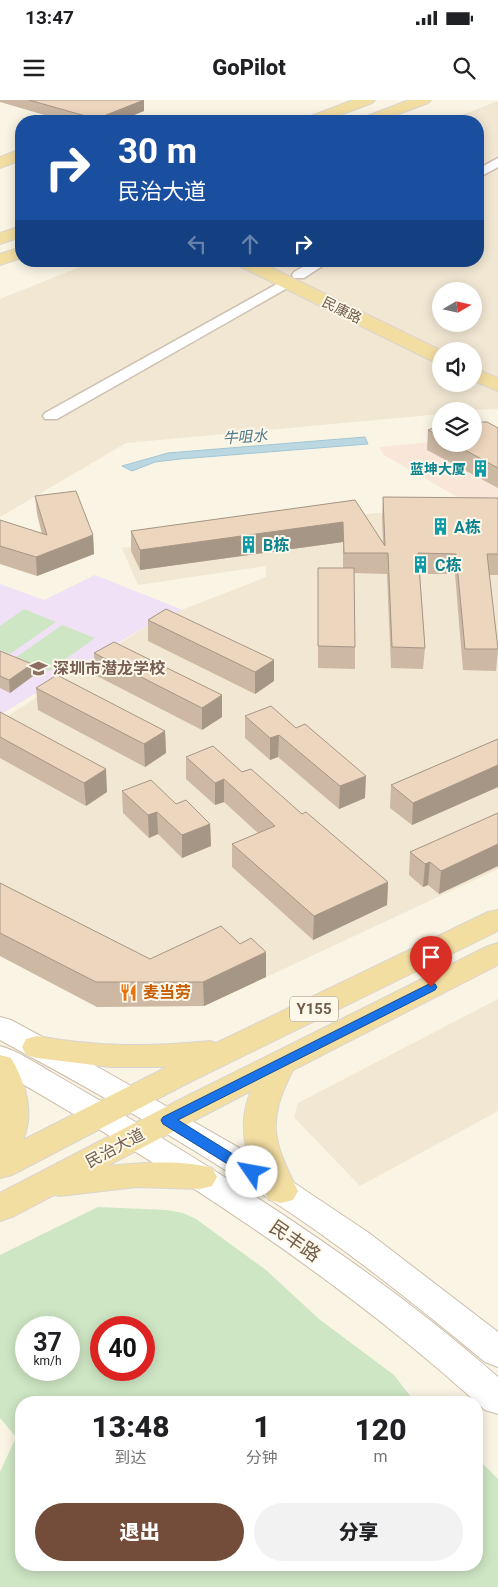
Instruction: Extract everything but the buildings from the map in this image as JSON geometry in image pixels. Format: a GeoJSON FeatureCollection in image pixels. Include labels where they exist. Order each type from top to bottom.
{"type":"FeatureCollection","features":[{"type":"Feature","properties":{"kind":"main road"},"geometry":{"type":"LineString","coordinates":[[327,115],[367,100]]}},
{"type":"Feature","properties":{"kind":"main road"},"geometry":{"type":"LineString","coordinates":[[383,115],[423,100]]}},
{"type":"Feature","properties":{"kind":"main road"},"geometry":{"type":"LineString","coordinates":[[0,147],[15,152]]}},
{"type":"Feature","properties":{"kind":"main road"},"geometry":{"type":"LineString","coordinates":[[0,164],[15,157]]}},
{"type":"Feature","properties":{"kind":"main road"},"geometry":{"type":"LineString","coordinates":[[0,164],[15,170]]}},
{"type":"Feature","properties":{"kind":"main road"},"geometry":{"type":"LineString","coordinates":[[0,239],[15,233]]}},
{"type":"Feature","properties":{"kind":"main road"},"geometry":{"type":"LineString","coordinates":[[0,260],[15,254]]}},
{"type":"Feature","properties":{"kind":"main road","name":"民康路"},"geometry":{"type":"LineString","coordinates":[[259,267],[292,279],[436,342]]}},
{"type":"Feature","properties":{"kind":"main road","name":"民康路"},"geometry":{"type":"LineString","coordinates":[[277,267],[292,279],[432,353]]}},
{"type":"Feature","properties":{"kind":"main road"},"geometry":{"type":"LineString","coordinates":[[482,364],[498,372]]}},
{"type":"Feature","properties":{"kind":"main road"},"geometry":{"type":"LineString","coordinates":[[482,378],[498,385]]}},
{"type":"Feature","properties":{"kind":"main road","name":"Y155"},"geometry":{"type":"LineString","coordinates":[[0,1166],[131,1099],[498,919]]}},
{"type":"Feature","properties":{"kind":"main road","name":"民治大道"},"geometry":{"type":"LineString","coordinates":[[0,1208],[167,1120],[498,953]]}},
{"type":"Feature","properties":{"kind":"main road"},"geometry":{"type":"LineString","coordinates":[[37,1047],[85,1055],[123,1057],[202,1053],[238,1046]]}},
{"type":"Feature","properties":{"kind":"main road"},"geometry":{"type":"LineString","coordinates":[[280,1064],[264,1092],[259,1110],[258,1126],[262,1147],[281,1191]]}},
{"type":"Feature","properties":{"kind":"main road"},"geometry":{"type":"LineString","coordinates":[[0,1066],[9,1090],[12,1110],[9,1135],[0,1153]]}},
{"type":"Feature","properties":{"kind":"main road"},"geometry":{"type":"LineString","coordinates":[[39,1187],[137,1174],[200,1177]]}},
{"type":"Feature","properties":{"kind":"street"},"geometry":{"type":"LineString","coordinates":[[484,170],[498,162]]}},
{"type":"Feature","properties":{"kind":"street"},"geometry":{"type":"LineString","coordinates":[[51,416],[313,267]]}},
{"type":"Feature","properties":{"kind":"street","name":"民丰路"},"geometry":{"type":"LineString","coordinates":[[0,1027],[167,1120],[281,1191],[433,1299],[498,1352]]}},
{"type":"Feature","properties":{"kind":"street","name":"民丰路"},"geometry":{"type":"LineString","coordinates":[[0,1057],[136,1136],[281,1230],[429,1339],[498,1399]]}},
{"type":"Feature","properties":{"kind":"shaded area"},"geometry":{"type":"Polygon","coordinates":[[[498,101],[498,409],[482,410],[482,402],[432,402],[432,415],[126,443],[0,517],[0,299],[80,267],[484,267],[484,115],[462,115],[498,101]]]}},
{"type":"Feature","properties":{"kind":"shaded area","name":"蓝坤大厦"},"geometry":{"type":"Polygon","coordinates":[[[498,436],[498,515],[489,515],[384,455],[379,447],[432,442],[432,452],[482,452],[482,441],[498,436]]]}},
{"type":"Feature","properties":{"kind":"shaded area"},"geometry":{"type":"Polygon","coordinates":[[[375,513],[498,515],[498,869],[204,1006],[97,1007],[0,956],[0,721],[156,620],[266,577],[266,566],[138,585],[122,548],[375,513]]]}},
{"type":"Feature","properties":{"kind":"shaded area","name":"深圳市潜龙学校"},"geometry":{"type":"Polygon","coordinates":[[[95,575],[183,610],[156,620],[0,715],[0,584],[44,600],[95,575]]]}},
{"type":"Feature","properties":{"kind":"shaded area"},"geometry":{"type":"Polygon","coordinates":[[[498,999],[498,1111],[360,1186],[294,1117],[298,1103],[498,999]]]}},
{"type":"Feature","properties":{"kind":"green space"},"geometry":{"type":"Polygon","coordinates":[[[24,609],[56,622],[10,654],[0,650],[0,626],[24,609]]]}},
{"type":"Feature","properties":{"kind":"green space"},"geometry":{"type":"Polygon","coordinates":[[[62,625],[95,638],[49,671],[15,658],[62,625]]]}},
{"type":"Feature","properties":{"kind":"green space"},"geometry":{"type":"Polygon","coordinates":[[[98,1207],[167,1210],[183,1213],[196,1219],[266,1270],[319,1319],[394,1375],[410,1396],[15,1396],[15,1436],[0,1418],[0,1255],[98,1207]]]}},
{"type":"Feature","properties":{"kind":"green space"},"geometry":{"type":"Polygon","coordinates":[[[15,1439],[15,1571],[483,1571],[483,1464],[498,1479],[498,1587],[0,1587],[0,1472],[15,1439]]]}},
{"type":"Feature","properties":{"kind":"water"},"geometry":{"type":"Polygon","coordinates":[[[365,437],[368,444],[180,459],[155,462],[132,471],[122,466],[168,453],[365,437]]]}},
{"type":"Feature","properties":{"kind":"place","name":"蓝坤大厦"},"geometry":{"type":"Point","coordinates":[480,469]}},
{"type":"Feature","properties":{"kind":"place","name":"A栋"},"geometry":{"type":"Point","coordinates":[440,527]}},
{"type":"Feature","properties":{"kind":"place","name":"B栋"},"geometry":{"type":"Point","coordinates":[249,545]}},
{"type":"Feature","properties":{"kind":"place","name":"C栋"},"geometry":{"type":"Point","coordinates":[421,565]}},
{"type":"Feature","properties":{"kind":"place","name":"深圳市潜龙学校"},"geometry":{"type":"Point","coordinates":[39,668]}},
{"type":"Feature","properties":{"kind":"place","name":"麦当劳"},"geometry":{"type":"Point","coordinates":[129,992]}},
{"type":"Feature","properties":{"kind":"route"},"geometry":{"type":"LineString","coordinates":[[252,1172],[167,1120],[431,987]]}},
{"type":"Feature","properties":{"kind":"water label","name":"牛咀水"},"geometry":{"type":"Point","coordinates":[245,437]}}]}
